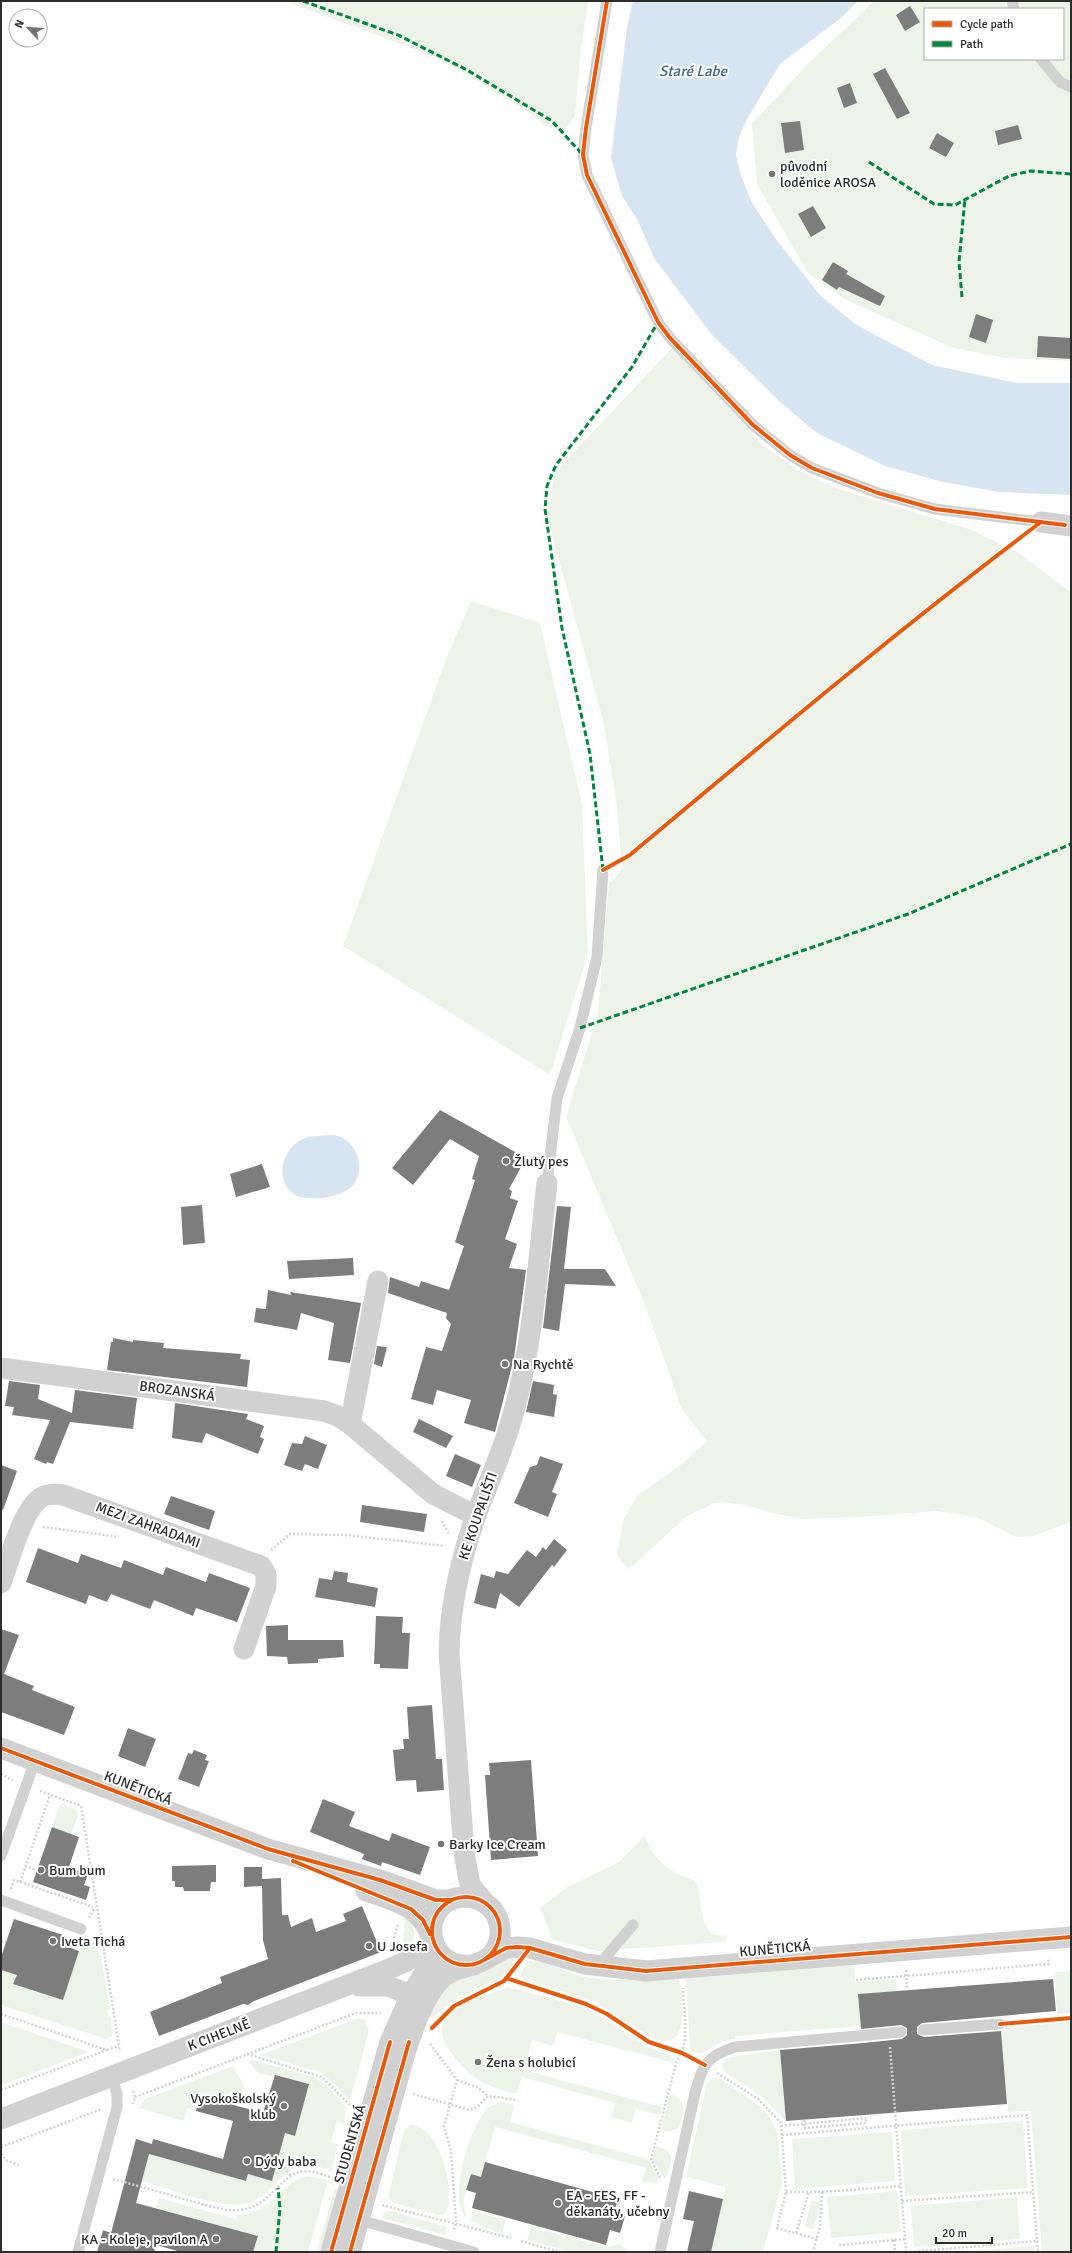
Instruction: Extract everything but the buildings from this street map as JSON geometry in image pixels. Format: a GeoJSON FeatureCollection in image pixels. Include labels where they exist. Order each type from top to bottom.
{"type":"FeatureCollection","features":[{"type":"Feature","properties":{"kind":"street"},"geometry":{"type":"LineString","coordinates":[[1041,522],[1071,526]]}},
{"type":"Feature","properties":{"kind":"street","name":"KE KOUPALIŠTI"},"geometry":{"type":"LineString","coordinates":[[489,1907],[470,1885],[464,1852],[449,1653],[449,1621],[454,1591],[476,1516],[512,1419],[526,1359],[547,1182]]}},
{"type":"Feature","properties":{"kind":"street"},"geometry":{"type":"LineString","coordinates":[[350,1424],[378,1281]]}},
{"type":"Feature","properties":{"kind":"street","name":"BROZANSKÁ"},"geometry":{"type":"LineString","coordinates":[[1,1368],[305,1408],[331,1414],[350,1424],[433,1494],[476,1516]]}},
{"type":"Feature","properties":{"kind":"street","name":"MEZI ZAHRADAMI"},"geometry":{"type":"LineString","coordinates":[[1,1583],[31,1507],[42,1496],[55,1494],[255,1563]]}},
{"type":"Feature","properties":{"kind":"street"},"geometry":{"type":"LineString","coordinates":[[244,1649],[267,1580],[264,1570],[255,1563]]}},
{"type":"Feature","properties":{"kind":"street","name":"KUNĚTICKÁ"},"geometry":{"type":"LineString","coordinates":[[1,1748],[268,1849],[314,1871],[404,1905],[424,1920],[434,1945]]}},
{"type":"Feature","properties":{"kind":"street","name":"KUNĚTICKÁ"},"geometry":{"type":"LineString","coordinates":[[268,1849],[380,1880],[436,1900],[455,1899]]}},
{"type":"Feature","properties":{"kind":"street","name":"KE KOUPALIŠTI"},"geometry":{"type":"LineString","coordinates":[[455,1899],[464,1852]]}},
{"type":"Feature","properties":{"kind":"street"},"geometry":{"type":"LineString","coordinates":[[327,1994],[355,1986],[380,1985],[420,1996],[434,1945],[433,1919],[441,1908],[455,1899],[469,1897],[489,1907],[499,1922],[500,1934],[494,1950],[480,1962],[454,1964],[434,1945]]}},
{"type":"Feature","properties":{"kind":"street","name":"KUNĚTICKÁ"},"geometry":{"type":"LineString","coordinates":[[489,1907],[513,1940],[530,1948],[594,1966],[646,1970],[1071,1937]]}},
{"type":"Feature","properties":{"kind":"street","name":"K CIHELNĚ"},"geometry":{"type":"LineString","coordinates":[[1,2119],[117,2068],[327,1994],[405,1962],[434,1945]]}},
{"type":"Feature","properties":{"kind":"street","name":"KUNĚTICKÁ"},"geometry":{"type":"LineString","coordinates":[[420,1996],[447,1974],[480,1962],[506,1948],[530,1948]]}},
{"type":"Feature","properties":{"kind":"street","name":"STUDENTSKÁ"},"geometry":{"type":"LineString","coordinates":[[332,2252],[350,2218],[416,2022],[420,1996]]}},
{"type":"Feature","properties":{"kind":"street","name":"STUDENTSKÁ"},"geometry":{"type":"LineString","coordinates":[[350,2218],[350,2252]]}},
{"type":"Feature","properties":{"kind":"lane"},"geometry":{"type":"LineString","coordinates":[[607,1],[583,155],[587,175],[658,322],[670,338],[753,425],[790,455],[812,468],[878,493],[935,509],[1041,522]]}},
{"type":"Feature","properties":{"kind":"lane"},"geometry":{"type":"LineString","coordinates":[[1042,60],[1060,82],[1071,87]]}},
{"type":"Feature","properties":{"kind":"lane"},"geometry":{"type":"LineString","coordinates":[[547,1182],[556,1098],[580,1028],[596,957],[603,870]]}},
{"type":"Feature","properties":{"kind":"lane"},"geometry":{"type":"LineString","coordinates":[[1,1856],[35,1761]]}},
{"type":"Feature","properties":{"kind":"lane"},"geometry":{"type":"LineString","coordinates":[[3,1902],[81,1929]]}},
{"type":"Feature","properties":{"kind":"lane"},"geometry":{"type":"LineString","coordinates":[[594,1966],[604,1959],[633,1925]]}},
{"type":"Feature","properties":{"kind":"lane"},"geometry":{"type":"LineString","coordinates":[[923,2030],[1000,2024]]}},
{"type":"Feature","properties":{"kind":"lane"},"geometry":{"type":"LineString","coordinates":[[660,2252],[695,2093],[705,2065],[717,2052],[735,2047],[901,2032]]}},
{"type":"Feature","properties":{"kind":"lane"},"geometry":{"type":"LineString","coordinates":[[78,2252],[118,2103],[117,2068]]}},
{"type":"Feature","properties":{"kind":"lane"},"geometry":{"type":"LineString","coordinates":[[350,2218],[474,2252]]}},
{"type":"Feature","properties":{"kind":"path"},"geometry":{"type":"LineString","coordinates":[[440,1516],[450,1537]]}},
{"type":"Feature","properties":{"kind":"path"},"geometry":{"type":"LineString","coordinates":[[255,1563],[290,1534],[346,1534],[452,1547]]}},
{"type":"Feature","properties":{"kind":"path"},"geometry":{"type":"LineString","coordinates":[[1,1774],[26,1786],[81,1806],[119,2046],[117,2068]]}},
{"type":"Feature","properties":{"kind":"path"},"geometry":{"type":"LineString","coordinates":[[20,1882],[50,1795]]}},
{"type":"Feature","properties":{"kind":"path"},"geometry":{"type":"LineString","coordinates":[[25,1866],[37,1870]]}},
{"type":"Feature","properties":{"kind":"path"},"geometry":{"type":"LineString","coordinates":[[3,1902],[14,1880],[93,1907]]}},
{"type":"Feature","properties":{"kind":"path"},"geometry":{"type":"LineString","coordinates":[[389,1969],[389,1958],[404,1905]]}},
{"type":"Feature","properties":{"kind":"path"},"geometry":{"type":"LineString","coordinates":[[856,1980],[1049,1964],[1047,1939]]}},
{"type":"Feature","properties":{"kind":"path"},"geometry":{"type":"LineString","coordinates":[[1,1941],[6,1942]]}},
{"type":"Feature","properties":{"kind":"path"},"geometry":{"type":"LineString","coordinates":[[659,2185],[661,2179],[651,2158],[677,2060],[682,2053],[685,2039],[683,1992]]}},
{"type":"Feature","properties":{"kind":"path"},"geometry":{"type":"LineString","coordinates":[[1,2147],[356,2013],[381,2012]]}},
{"type":"Feature","properties":{"kind":"path"},"geometry":{"type":"LineString","coordinates":[[1,2014],[107,2050]]}},
{"type":"Feature","properties":{"kind":"path"},"geometry":{"type":"LineString","coordinates":[[889,2033],[906,2252]]}},
{"type":"Feature","properties":{"kind":"path"},"geometry":{"type":"LineString","coordinates":[[426,2039],[457,2080],[477,2087],[488,2096],[517,2100]]}},
{"type":"Feature","properties":{"kind":"path"},"geometry":{"type":"LineString","coordinates":[[1,2090],[119,2046]]}},
{"type":"Feature","properties":{"kind":"path"},"geometry":{"type":"LineString","coordinates":[[676,2051],[705,2065],[758,2099],[770,2109],[781,2126],[786,2192],[777,2228],[817,2239]]}},
{"type":"Feature","properties":{"kind":"path"},"geometry":{"type":"LineString","coordinates":[[247,2054],[322,2077],[353,2109]]}},
{"type":"Feature","properties":{"kind":"path"},"geometry":{"type":"LineString","coordinates":[[450,2245],[456,2223],[451,2152],[444,2126],[457,2080]]}},
{"type":"Feature","properties":{"kind":"path"},"geometry":{"type":"LineString","coordinates":[[411,2093],[470,2110],[477,2108],[488,2096]]}},
{"type":"Feature","properties":{"kind":"path"},"geometry":{"type":"LineString","coordinates":[[782,2136],[1026,2115],[1038,2252]]}},
{"type":"Feature","properties":{"kind":"path"},"geometry":{"type":"LineString","coordinates":[[781,2126],[866,2118],[866,2123],[804,2128],[804,2120]]}},
{"type":"Feature","properties":{"kind":"path"},"geometry":{"type":"LineString","coordinates":[[1,2154],[7,2161],[19,2165]]}},
{"type":"Feature","properties":{"kind":"path"},"geometry":{"type":"LineString","coordinates":[[277,2164],[284,2167],[291,2176]]}},
{"type":"Feature","properties":{"kind":"path"},"geometry":{"type":"LineString","coordinates":[[99,2175],[216,2208],[238,2210],[253,2207],[264,2202],[291,2176],[306,2171],[328,2176]]}},
{"type":"Feature","properties":{"kind":"path"},"geometry":{"type":"LineString","coordinates":[[786,2192],[822,2192],[901,2186]]}},
{"type":"Feature","properties":{"kind":"path"},"geometry":{"type":"LineString","coordinates":[[796,2233],[809,2192]]}},
{"type":"Feature","properties":{"kind":"path"},"geometry":{"type":"LineString","coordinates":[[813,2252],[817,2239],[823,2203],[822,2192]]}},
{"type":"Feature","properties":{"kind":"path"},"geometry":{"type":"LineString","coordinates":[[902,2202],[1033,2192]]}},
{"type":"Feature","properties":{"kind":"path"},"geometry":{"type":"LineString","coordinates":[[379,2204],[511,2238]]}},
{"type":"Feature","properties":{"kind":"path"},"geometry":{"type":"LineString","coordinates":[[839,2245],[905,2239]]}},
{"type":"Feature","properties":{"kind":"path"},"geometry":{"type":"LineString","coordinates":[[894,2240],[895,2252]]}},
{"type":"Feature","properties":{"kind":"path"},"geometry":{"type":"LineString","coordinates":[[521,2241],[560,2252]]}},
{"type":"Feature","properties":{"kind":"path"},"geometry":{"type":"LineString","coordinates":[[910,2252],[1037,2241]]}},
{"type":"Feature","properties":{"kind":"shaded area"},"geometry":{"type":"Polygon","coordinates":[[[285,1],[588,1],[580,56],[575,116],[563,132],[544,125],[528,112],[441,59],[285,1]]]}},
{"type":"Feature","properties":{"kind":"shaded area"},"geometry":{"type":"Polygon","coordinates":[[[874,1],[1071,1],[1071,361],[1005,358],[953,348],[844,299],[808,273],[757,184],[752,123],[813,59],[874,1]]]}},
{"type":"Feature","properties":{"kind":"shaded area"},"geometry":{"type":"Polygon","coordinates":[[[672,348],[764,446],[798,470],[836,488],[972,530],[1020,554],[1071,592],[1071,1522],[1033,1536],[1016,1537],[976,1517],[937,1511],[860,1517],[803,1519],[772,1513],[744,1505],[722,1502],[712,1504],[686,1517],[628,1570],[617,1555],[624,1518],[637,1496],[683,1463],[707,1441],[682,1410],[645,1305],[566,1117],[598,1013],[609,883],[622,871],[617,806],[603,720],[546,513],[556,471],[672,348]]]}},
{"type":"Feature","properties":{"kind":"shaded area"},"geometry":{"type":"Polygon","coordinates":[[[471,601],[540,623],[582,804],[588,954],[550,1075],[343,946],[446,659],[471,601]]]}},
{"type":"Feature","properties":{"kind":"shaded area"},"geometry":{"type":"Polygon","coordinates":[[[63,1804],[76,1809],[78,1816],[71,1834],[52,1827],[59,1806],[63,1804]]]}},
{"type":"Feature","properties":{"kind":"shaded area"},"geometry":{"type":"Polygon","coordinates":[[[645,1835],[654,1854],[664,1865],[697,1884],[704,1920],[707,1927],[711,1932],[718,1935],[727,1935],[725,1942],[598,1951],[553,1940],[540,1908],[567,1887],[619,1862],[645,1835]]]}},
{"type":"Feature","properties":{"kind":"shaded area"},"geometry":{"type":"Polygon","coordinates":[[[406,1914],[413,1926],[414,1937],[410,1946],[401,1957],[406,1914]]]}},
{"type":"Feature","properties":{"kind":"shaded area"},"geometry":{"type":"Polygon","coordinates":[[[82,1941],[96,1947],[101,1957],[110,2009],[107,2010],[109,2017],[111,2017],[112,2036],[109,2040],[1,2005],[1,1970],[17,1975],[14,1985],[63,2000],[82,1941]]]}},
{"type":"Feature","properties":{"kind":"shaded area"},"geometry":{"type":"Polygon","coordinates":[[[517,1955],[511,1967],[504,1975],[451,2002],[434,2017],[424,2017],[441,1987],[503,1957],[517,1955]]]}},
{"type":"Feature","properties":{"kind":"shaded area"},"geometry":{"type":"Polygon","coordinates":[[[537,1961],[580,1976],[591,1978],[630,1980],[679,1978],[682,2021],[679,2030],[675,2037],[667,2041],[655,2040],[594,2001],[524,1980],[521,1973],[526,1962],[537,1961]]]}},
{"type":"Feature","properties":{"kind":"shaded area"},"geometry":{"type":"Polygon","coordinates":[[[854,1964],[855,1982],[896,1979],[897,1991],[858,1994],[860,2026],[735,2036],[735,2039],[719,2043],[705,2052],[697,2053],[690,2049],[686,1977],[854,1964]]]}},
{"type":"Feature","properties":{"kind":"shaded area"},"geometry":{"type":"Polygon","coordinates":[[[1071,1971],[1071,2013],[1057,2014],[1054,1972],[1071,1971]]]}},
{"type":"Feature","properties":{"kind":"shaded area"},"geometry":{"type":"Polygon","coordinates":[[[508,1987],[583,2007],[603,2018],[649,2048],[668,2054],[674,2059],[674,2063],[557,2032],[553,2046],[532,2040],[524,2070],[662,2107],[660,2115],[636,2109],[632,2123],[611,2117],[615,2103],[522,2077],[517,2094],[486,2084],[468,2072],[453,2056],[447,2046],[443,2037],[442,2029],[444,2021],[450,2014],[464,2004],[508,1987]]]}},
{"type":"Feature","properties":{"kind":"shaded area"},"geometry":{"type":"Polygon","coordinates":[[[359,2018],[365,2020],[369,2031],[350,2101],[320,2072],[260,2055],[359,2018]]]}},
{"type":"Feature","properties":{"kind":"shaded area"},"geometry":{"type":"Polygon","coordinates":[[[1,2022],[89,2052],[1,2085],[1,2022]]]}},
{"type":"Feature","properties":{"kind":"shaded area"},"geometry":{"type":"Polygon","coordinates":[[[1071,2022],[1071,2252],[1042,2252],[1031,2111],[1008,2112],[1001,2028],[1071,2022]]]}},
{"type":"Feature","properties":{"kind":"shaded area"},"geometry":{"type":"Polygon","coordinates":[[[780,2050],[786,2121],[761,2096],[726,2073],[722,2067],[723,2063],[730,2057],[780,2050]]]}},
{"type":"Feature","properties":{"kind":"shaded area"},"geometry":{"type":"Polygon","coordinates":[[[252,2060],[314,2077],[327,2086],[346,2107],[344,2123],[337,2121],[331,2142],[338,2144],[331,2171],[311,2165],[296,2167],[289,2171],[262,2196],[253,2201],[233,2205],[207,2201],[142,2181],[149,2154],[246,2181],[248,2174],[272,2181],[285,2133],[295,2136],[309,2085],[258,2073],[248,2061],[252,2060]]]}},
{"type":"Feature","properties":{"kind":"shaded area"},"geometry":{"type":"Polygon","coordinates":[[[233,2066],[244,2085],[238,2106],[200,2096],[196,2111],[187,2108],[183,2121],[139,2108],[145,2099],[233,2066]]]}},
{"type":"Feature","properties":{"kind":"shaded area"},"geometry":{"type":"Polygon","coordinates":[[[712,2078],[719,2078],[761,2107],[769,2115],[778,2134],[782,2184],[763,2252],[711,2252],[726,2187],[686,2177],[707,2083],[712,2078]]]}},
{"type":"Feature","properties":{"kind":"shaded area"},"geometry":{"type":"Polygon","coordinates":[[[670,2094],[680,2099],[683,2112],[679,2128],[668,2132],[661,2130],[670,2094]]]}},
{"type":"Feature","properties":{"kind":"shaded area"},"geometry":{"type":"Polygon","coordinates":[[[501,2102],[514,2105],[510,2122],[648,2159],[658,2177],[657,2184],[642,2181],[646,2168],[495,2127],[481,2177],[470,2174],[464,2200],[466,2218],[461,2209],[459,2195],[463,2162],[468,2145],[474,2129],[481,2117],[488,2108],[501,2102]]]}},
{"type":"Feature","properties":{"kind":"shaded area"},"geometry":{"type":"Polygon","coordinates":[[[1023,2121],[1028,2188],[905,2196],[901,2130],[1023,2121]]]}},
{"type":"Feature","properties":{"kind":"shaded area"},"geometry":{"type":"Polygon","coordinates":[[[410,2125],[421,2127],[430,2136],[438,2148],[444,2163],[448,2179],[449,2194],[448,2206],[444,2214],[438,2215],[393,2203],[388,2197],[404,2130],[410,2125]]]}},
{"type":"Feature","properties":{"kind":"shaded area"},"geometry":{"type":"Polygon","coordinates":[[[892,2132],[895,2181],[795,2189],[792,2139],[892,2132]]]}},
{"type":"Feature","properties":{"kind":"shaded area"},"geometry":{"type":"Polygon","coordinates":[[[656,2146],[667,2151],[671,2158],[668,2174],[665,2179],[652,2160],[656,2146]]]}},
{"type":"Feature","properties":{"kind":"shaded area"},"geometry":{"type":"Polygon","coordinates":[[[307,2176],[328,2180],[308,2252],[253,2252],[258,2236],[156,2208],[159,2198],[236,2219],[237,2215],[250,2213],[261,2208],[269,2203],[289,2184],[297,2179],[307,2176]]]}},
{"type":"Feature","properties":{"kind":"shaded area"},"geometry":{"type":"Polygon","coordinates":[[[339,2187],[325,2252],[317,2252],[334,2191],[339,2187]]]}},
{"type":"Feature","properties":{"kind":"shaded area"},"geometry":{"type":"Polygon","coordinates":[[[897,2191],[901,2232],[831,2238],[827,2197],[897,2191]]]}},
{"type":"Feature","properties":{"kind":"shaded area"},"geometry":{"type":"Polygon","coordinates":[[[1017,2197],[1020,2239],[914,2247],[911,2206],[1017,2197]]]}},
{"type":"Feature","properties":{"kind":"shaded area"},"geometry":{"type":"Polygon","coordinates":[[[814,2200],[821,2204],[813,2230],[805,2226],[811,2202],[814,2200]]]}},
{"type":"Feature","properties":{"kind":"shaded area"},"geometry":{"type":"Polygon","coordinates":[[[385,2211],[391,2211],[447,2227],[445,2235],[382,2218],[385,2211]]]}},
{"type":"Feature","properties":{"kind":"shaded area"},"geometry":{"type":"Polygon","coordinates":[[[473,2211],[506,2220],[502,2234],[470,2221],[473,2211]]]}},
{"type":"Feature","properties":{"kind":"shaded area"},"geometry":{"type":"Polygon","coordinates":[[[531,2227],[606,2247],[620,2244],[630,2252],[571,2252],[527,2240],[531,2227]]]}},
{"type":"Feature","properties":{"kind":"shaded area"},"geometry":{"type":"Polygon","coordinates":[[[1034,2246],[1034,2252],[960,2252],[1034,2246]]]}},
{"type":"Feature","properties":{"kind":"water","name":"Staré Labe"},"geometry":{"type":"Polygon","coordinates":[[[633,1],[858,1],[841,18],[780,64],[747,119],[739,137],[736,155],[741,175],[751,201],[775,238],[820,295],[855,324],[932,365],[1017,383],[1071,383],[1071,495],[1000,492],[943,482],[885,466],[817,433],[780,402],[712,335],[654,258],[637,219],[622,196],[611,158],[627,27],[633,1]]]}},
{"type":"Feature","properties":{"kind":"water"},"geometry":{"type":"Polygon","coordinates":[[[333,1135],[341,1137],[347,1141],[357,1154],[359,1169],[358,1177],[354,1184],[345,1192],[325,1198],[306,1198],[295,1195],[284,1181],[282,1172],[287,1153],[302,1139],[313,1136],[333,1135]]]}},
{"type":"Feature","properties":{"kind":"marked path"},"geometry":{"type":"LineString","coordinates":[[303,1],[398,35],[467,70],[552,121],[583,155]]}},
{"type":"Feature","properties":{"kind":"marked path"},"geometry":{"type":"LineString","coordinates":[[869,162],[934,204],[955,205],[1009,176],[1030,171],[1071,174]]}},
{"type":"Feature","properties":{"kind":"marked path"},"geometry":{"type":"LineString","coordinates":[[962,297],[959,262],[965,199]]}},
{"type":"Feature","properties":{"kind":"marked path"},"geometry":{"type":"LineString","coordinates":[[603,870],[590,754],[562,628],[545,509],[547,486],[556,465],[632,367],[658,322]]}},
{"type":"Feature","properties":{"kind":"marked path"},"geometry":{"type":"LineString","coordinates":[[580,1028],[908,914],[1071,844]]}},
{"type":"Feature","properties":{"kind":"marked path"},"geometry":{"type":"LineString","coordinates":[[276,2252],[280,2208],[278,2188]]}},
{"type":"Feature","properties":{"kind":"cycle path"},"geometry":{"type":"LineString","coordinates":[[607,1],[583,155],[587,175],[658,322],[670,338],[753,425],[790,455],[812,468],[878,493],[935,509],[1065,525]]}},
{"type":"Feature","properties":{"kind":"cycle path"},"geometry":{"type":"LineString","coordinates":[[603,870],[630,855],[885,644],[1041,522]]}},
{"type":"Feature","properties":{"kind":"cycle path"},"geometry":{"type":"LineString","coordinates":[[1,1748],[268,1849],[380,1880],[436,1900],[452,1900]]}},
{"type":"Feature","properties":{"kind":"cycle path"},"geometry":{"type":"LineString","coordinates":[[293,1861],[411,1909],[423,1920],[430,1934]]}},
{"type":"Feature","properties":{"kind":"cycle path"},"geometry":{"type":"LineString","coordinates":[[459,1897],[473,1897],[485,1902],[495,1912],[500,1924],[500,1931],[500,1938],[495,1950],[485,1960],[473,1965],[459,1965],[447,1960],[437,1950],[432,1938],[432,1924],[437,1912],[447,1902],[459,1897]]}},
{"type":"Feature","properties":{"kind":"cycle path"},"geometry":{"type":"LineString","coordinates":[[486,1959],[506,1948],[517,1947],[530,1948],[585,1964],[646,1971],[1071,1937]]}},
{"type":"Feature","properties":{"kind":"cycle path"},"geometry":{"type":"LineString","coordinates":[[432,2028],[454,2006],[504,1981],[530,1948]]}},
{"type":"Feature","properties":{"kind":"cycle path"},"geometry":{"type":"LineString","coordinates":[[506,1978],[586,2004],[607,2014],[649,2042],[682,2053],[705,2065]]}},
{"type":"Feature","properties":{"kind":"cycle path"},"geometry":{"type":"LineString","coordinates":[[1000,2024],[1071,2018]]}},
{"type":"Feature","properties":{"kind":"cycle path"},"geometry":{"type":"LineString","coordinates":[[331,2252],[390,2042]]}},
{"type":"Feature","properties":{"kind":"cycle path"},"geometry":{"type":"LineString","coordinates":[[350,2252],[409,2042]]}},
{"type":"Feature","properties":{"kind":"place","name":"původní loděnice AROSA"},"geometry":{"type":"Point","coordinates":[772,174]}},
{"type":"Feature","properties":{"kind":"place","name":"Žlutý pes"},"geometry":{"type":"Point","coordinates":[506,1161]}},
{"type":"Feature","properties":{"kind":"place","name":"Na Rychtě"},"geometry":{"type":"Point","coordinates":[505,1364]}},
{"type":"Feature","properties":{"kind":"place","name":"Barky Ice Cream"},"geometry":{"type":"Point","coordinates":[441,1844]}},
{"type":"Feature","properties":{"kind":"place","name":"Bum bum"},"geometry":{"type":"Point","coordinates":[41,1870]}},
{"type":"Feature","properties":{"kind":"place","name":"Iveta Tichá"},"geometry":{"type":"Point","coordinates":[53,1941]}},
{"type":"Feature","properties":{"kind":"place","name":"U Josefa"},"geometry":{"type":"Point","coordinates":[369,1946]}},
{"type":"Feature","properties":{"kind":"place","name":"Žena s holubicí"},"geometry":{"type":"Point","coordinates":[478,2062]}},
{"type":"Feature","properties":{"kind":"place","name":"Vysokoškolský klub"},"geometry":{"type":"Point","coordinates":[284,2106]}},
{"type":"Feature","properties":{"kind":"place","name":"Dýdy baba"},"geometry":{"type":"Point","coordinates":[247,2161]}},
{"type":"Feature","properties":{"kind":"place","name":"EA - FES, FF - děkanáty, učebny"},"geometry":{"type":"Point","coordinates":[558,2203]}},
{"type":"Feature","properties":{"kind":"place","name":"KA - Koleje, pavilon A"},"geometry":{"type":"Point","coordinates":[216,2239]}}]}
